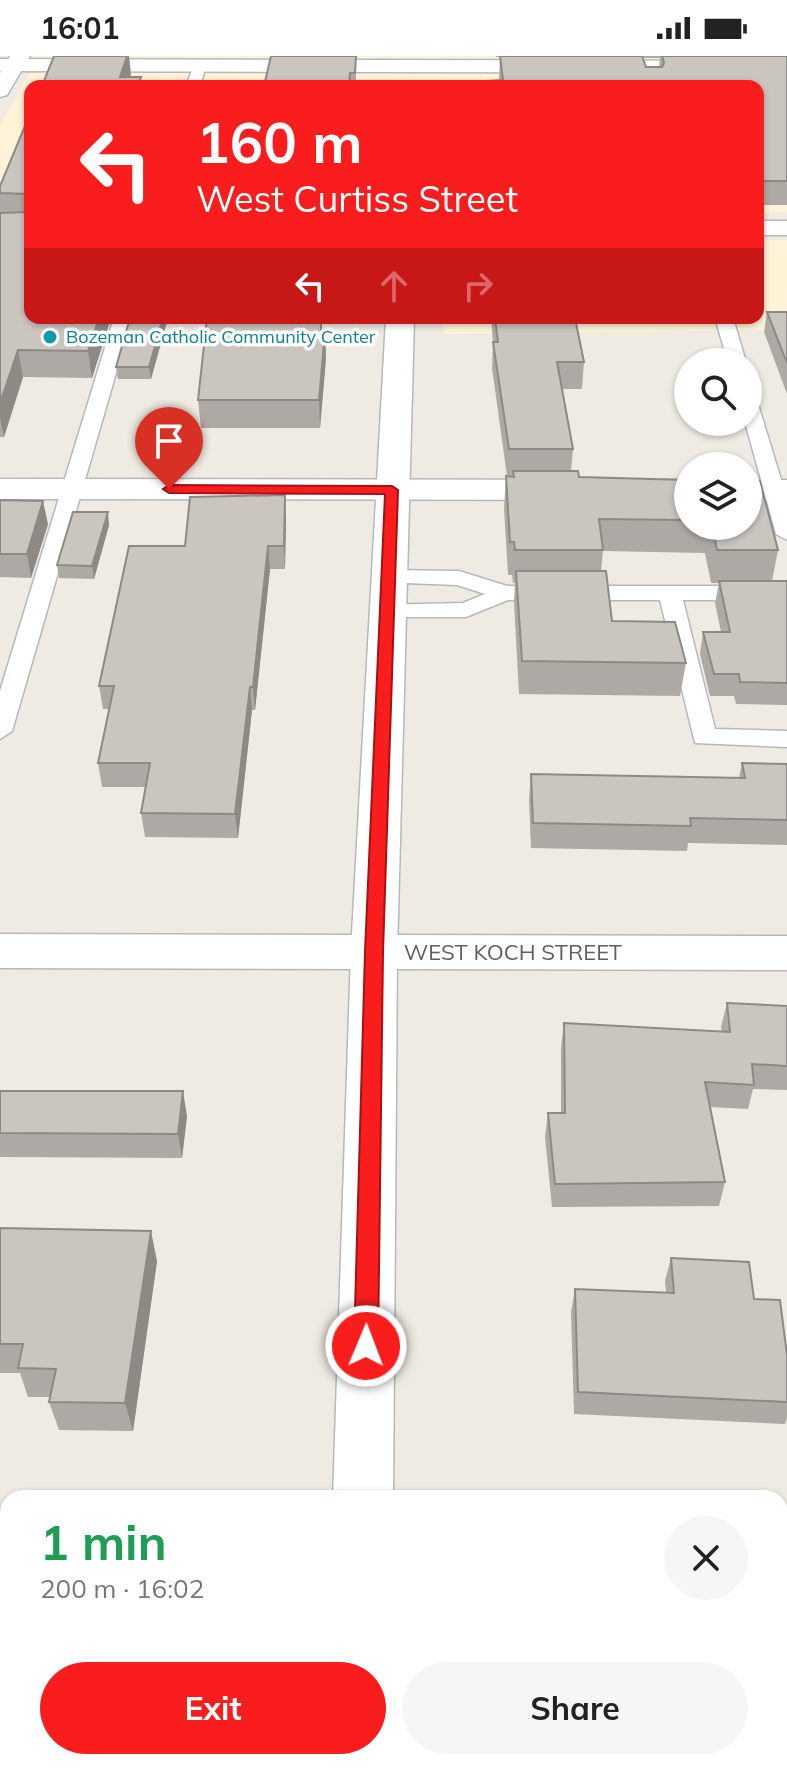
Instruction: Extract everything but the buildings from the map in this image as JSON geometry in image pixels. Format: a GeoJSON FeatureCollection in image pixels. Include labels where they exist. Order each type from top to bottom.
{"type":"FeatureCollection","features":[{"type":"Feature","properties":{"kind":"street"},"geometry":{"type":"LineString","coordinates":[[0,91],[11,62],[649,76],[787,67]]}},
{"type":"Feature","properties":{"kind":"street"},"geometry":{"type":"LineString","coordinates":[[764,228],[787,228]]}},
{"type":"Feature","properties":{"kind":"street"},"geometry":{"type":"LineString","coordinates":[[363,1490],[374,952],[400,324]]}},
{"type":"Feature","properties":{"kind":"street"},"geometry":{"type":"LineString","coordinates":[[0,489],[674,490]]}},
{"type":"Feature","properties":{"kind":"street","name":"WEST KOCH STREET"},"geometry":{"type":"LineString","coordinates":[[0,951],[787,953]]}},
{"type":"Feature","properties":{"kind":"lane"},"geometry":{"type":"LineString","coordinates":[[195,80],[200,66]]}},
{"type":"Feature","properties":{"kind":"lane"},"geometry":{"type":"LineString","coordinates":[[0,731],[121,324]]}},
{"type":"Feature","properties":{"kind":"lane"},"geometry":{"type":"LineString","coordinates":[[726,324],[733,348]]}},
{"type":"Feature","properties":{"kind":"lane"},"geometry":{"type":"LineString","coordinates":[[757,436],[770,490],[787,534]]}},
{"type":"Feature","properties":{"kind":"lane"},"geometry":{"type":"LineString","coordinates":[[388,594],[459,578],[505,593],[787,593]]}},
{"type":"Feature","properties":{"kind":"lane"},"geometry":{"type":"LineString","coordinates":[[388,594],[466,610],[505,593]]}},
{"type":"Feature","properties":{"kind":"lane"},"geometry":{"type":"LineString","coordinates":[[670,593],[704,737],[787,739]]}},
{"type":"Feature","properties":{"kind":"shaded area"},"geometry":{"type":"Polygon","coordinates":[[[0,56],[787,56],[787,212],[764,213],[764,80],[26,80],[39,58],[0,56]]]}},
{"type":"Feature","properties":{"kind":"shaded area"},"geometry":{"type":"Polygon","coordinates":[[[24,83],[24,215],[0,215],[0,124],[24,83]]]}},
{"type":"Feature","properties":{"kind":"shaded area"},"geometry":{"type":"Polygon","coordinates":[[[764,240],[787,240],[787,330],[444,334],[443,324],[764,324],[764,240]]]}},
{"type":"Feature","properties":{"kind":"place","name":"Bozeman Catholic Community Center"},"geometry":{"type":"Point","coordinates":[50,337]}},
{"type":"Feature","properties":{"kind":"route"},"geometry":{"type":"LineString","coordinates":[[169,489],[392,490],[374,952],[366,1346]]}}]}
